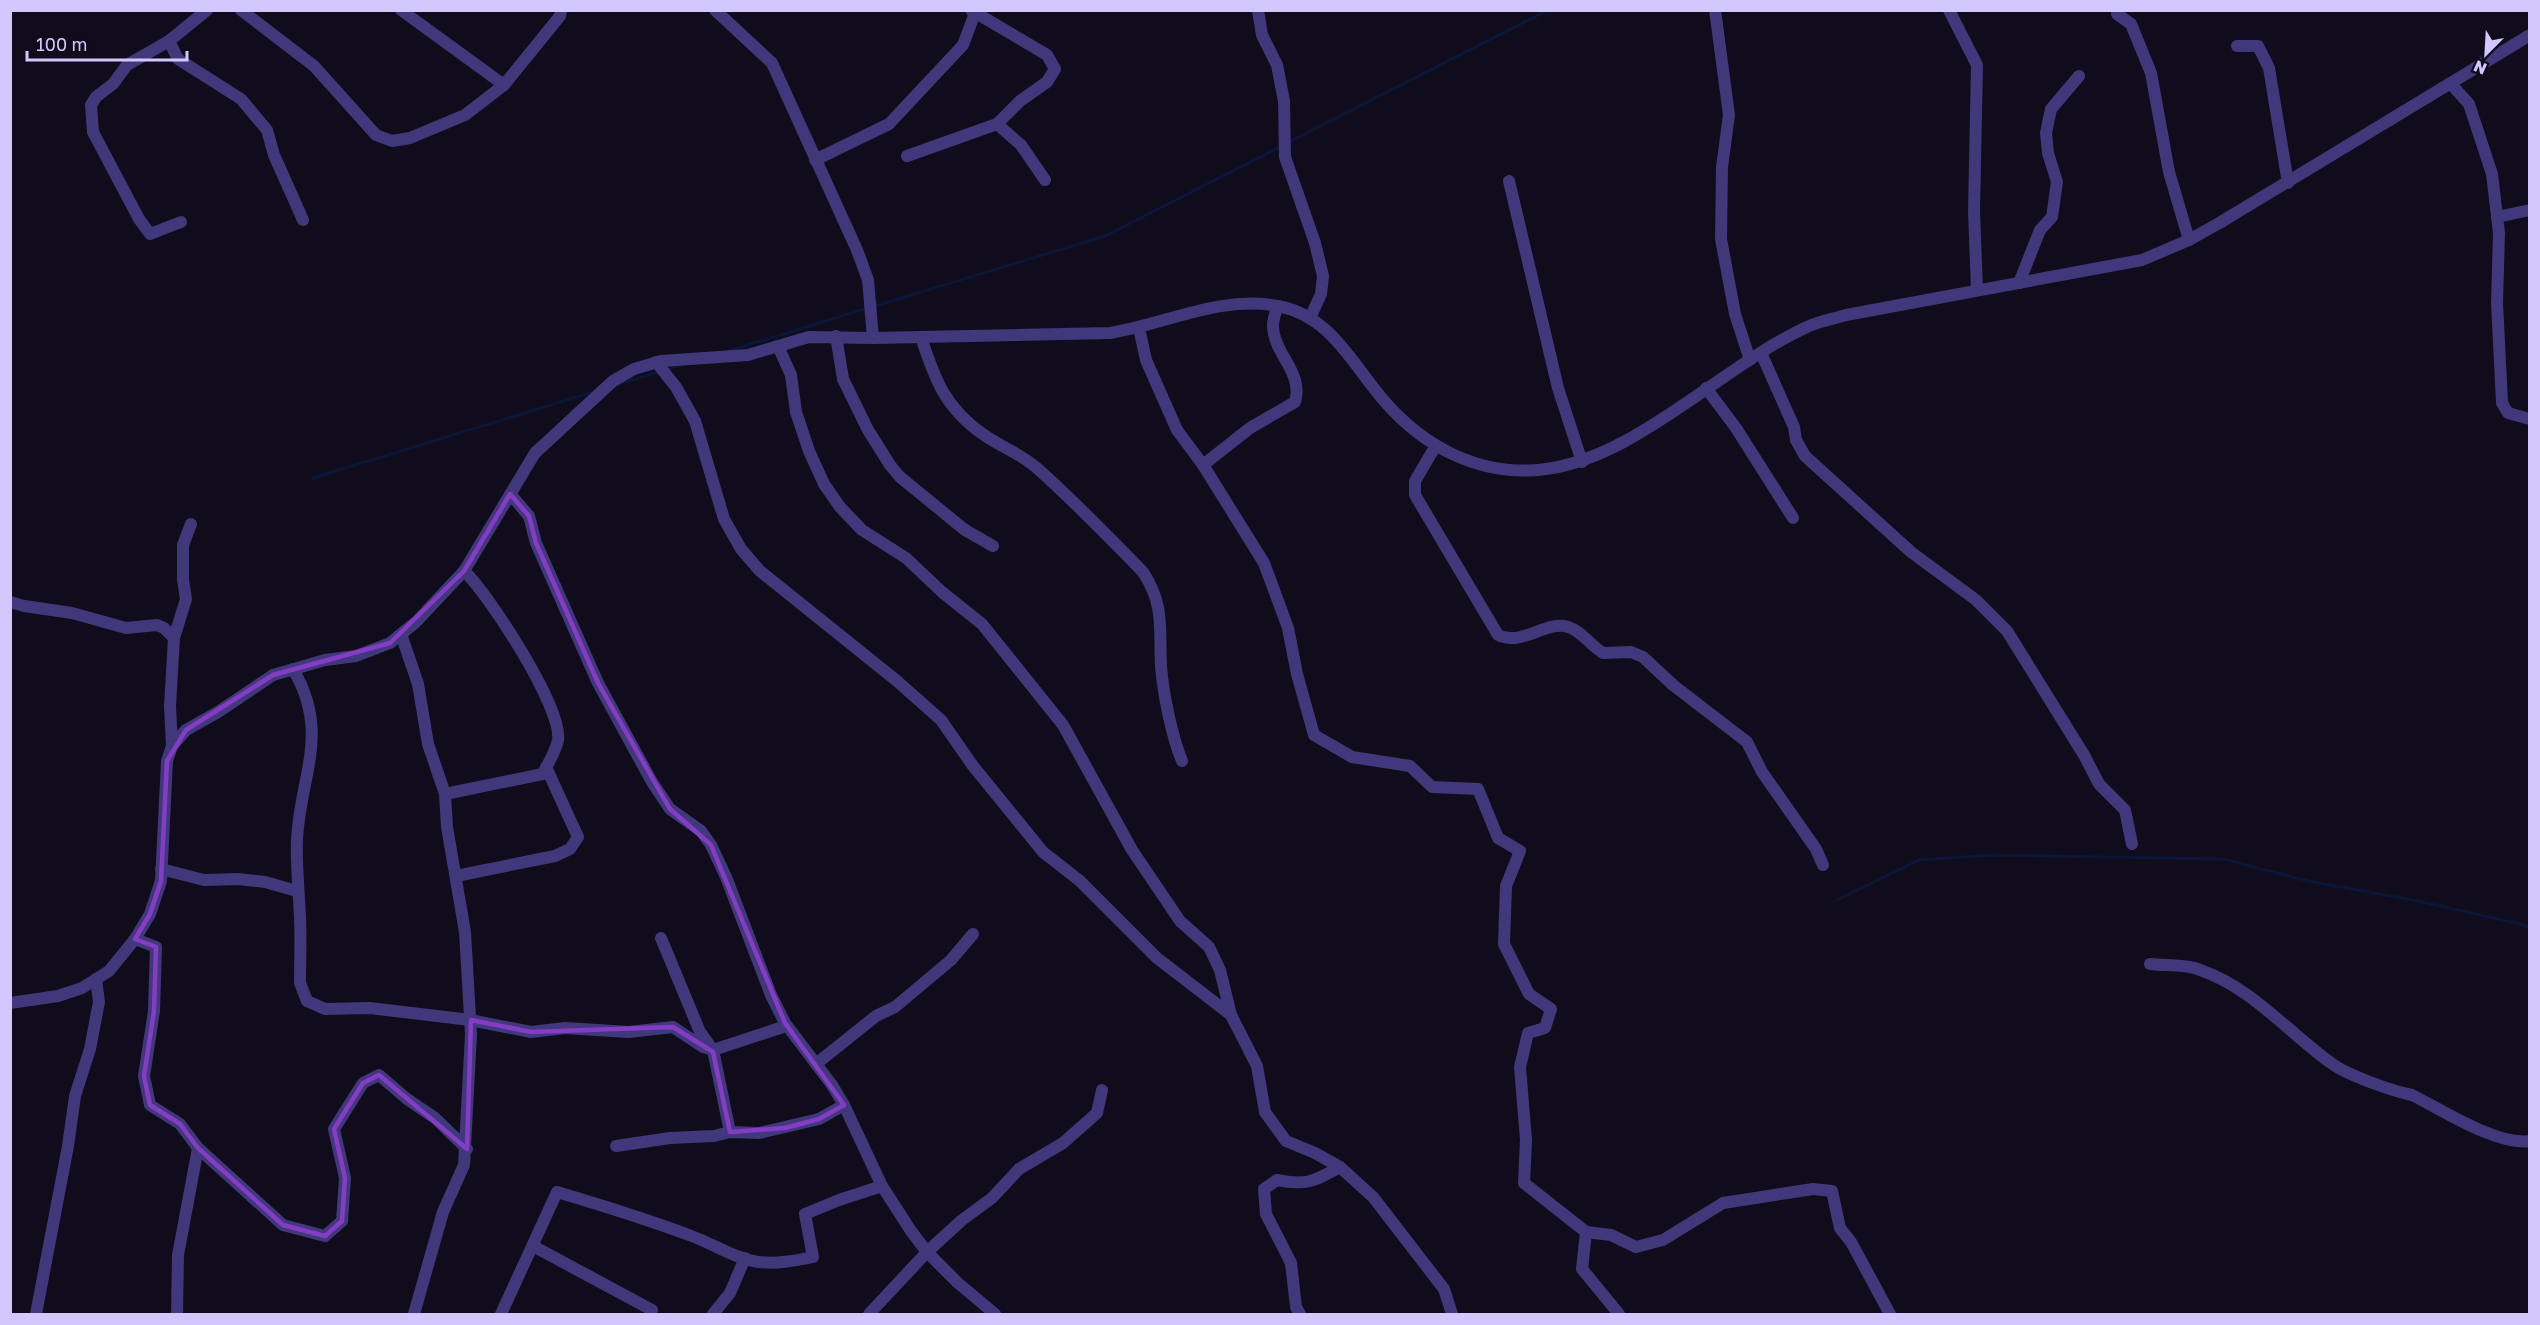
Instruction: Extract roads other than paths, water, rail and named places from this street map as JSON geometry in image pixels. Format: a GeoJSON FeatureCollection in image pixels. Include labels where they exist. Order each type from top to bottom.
{"type":"FeatureCollection","features":[{"type":"Feature","properties":{"kind":"street"},"geometry":{"type":"LineString","coordinates":[[181,222],[153,234],[148,232],[138,219],[93,132],[91,122],[93,101],[113,84],[127,65],[169,41],[207,10]]}},
{"type":"Feature","properties":{"kind":"street"},"geometry":{"type":"LineString","coordinates":[[241,10],[314,66],[376,135],[392,141],[410,138],[465,115],[504,85],[560,16],[561,10]]}},
{"type":"Feature","properties":{"kind":"street"},"geometry":{"type":"LineString","coordinates":[[401,10],[504,85]]}},
{"type":"Feature","properties":{"kind":"street"},"geometry":{"type":"LineString","coordinates":[[715,10],[772,63],[857,250],[868,280],[873,338]]}},
{"type":"Feature","properties":{"kind":"street"},"geometry":{"type":"LineString","coordinates":[[1258,10],[1262,34],[1277,65],[1284,101],[1285,156],[1315,243],[1323,276],[1321,294],[1311,318]]}},
{"type":"Feature","properties":{"kind":"street"},"geometry":{"type":"LineString","coordinates":[[1715,10],[1729,115],[1722,167],[1721,239],[1735,314],[1794,427],[1796,440],[1805,456],[1911,552],[1976,600],[2007,631],[2085,755],[2099,784],[2126,810],[2132,844]]}},
{"type":"Feature","properties":{"kind":"street"},"geometry":{"type":"LineString","coordinates":[[1949,10],[1977,65],[1974,200],[1977,290]]}},
{"type":"Feature","properties":{"kind":"street"},"geometry":{"type":"LineString","coordinates":[[815,160],[890,124],[963,45],[973,12],[1047,56],[1055,69],[1047,81],[1020,101],[996,124],[906,156]]}},
{"type":"Feature","properties":{"kind":"street"},"geometry":{"type":"LineString","coordinates":[[2117,14],[2132,24],[2151,73],[2169,172],[2190,240]]}},
{"type":"Feature","properties":{"kind":"street"},"geometry":{"type":"LineString","coordinates":[[172,746],[186,730],[218,712],[273,675],[325,660],[356,656],[390,643],[416,622],[464,571],[535,453],[613,381],[634,369],[656,362],[748,355],[809,337],[873,338],[1110,333],[1139,328],[1203,308],[1224,304],[1278,306],[1300,312],[1320,324],[1338,341],[1386,404],[1435,447],[1477,464],[1537,470],[1582,462],[1616,446],[1808,326],[1846,315],[2142,260],[2190,240],[2288,183],[2529,35]]}},
{"type":"Feature","properties":{"kind":"street"},"geometry":{"type":"LineString","coordinates":[[169,41],[178,59],[241,99],[267,129],[274,155],[303,220]]}},
{"type":"Feature","properties":{"kind":"street"},"geometry":{"type":"LineString","coordinates":[[2237,46],[2258,46],[2269,68],[2288,183]]}},
{"type":"Feature","properties":{"kind":"street"},"geometry":{"type":"LineString","coordinates":[[2019,283],[2040,230],[2052,217],[2057,182],[2048,153],[2046,133],[2051,109],[2079,76]]}},
{"type":"Feature","properties":{"kind":"street"},"geometry":{"type":"LineString","coordinates":[[2450,84],[2469,104],[2492,174],[2499,233],[2498,350],[2502,403],[2508,413],[2529,419]]}},
{"type":"Feature","properties":{"kind":"street"},"geometry":{"type":"LineString","coordinates":[[996,124],[1021,145],[1045,180]]}},
{"type":"Feature","properties":{"kind":"street"},"geometry":{"type":"LineString","coordinates":[[1509,181],[1558,388],[1582,462]]}},
{"type":"Feature","properties":{"kind":"street"},"geometry":{"type":"LineString","coordinates":[[2497,217],[2529,210]]}},
{"type":"Feature","properties":{"kind":"street"},"geometry":{"type":"LineString","coordinates":[[1203,465],[1250,428],[1295,402],[1298,392],[1297,380],[1285,358],[1273,325],[1278,306]]}},
{"type":"Feature","properties":{"kind":"street"},"geometry":{"type":"LineString","coordinates":[[1139,328],[1146,360],[1177,430],[1203,465],[1264,563],[1288,628],[1297,674],[1314,735],[1352,757],[1410,766],[1432,787],[1478,789],[1498,838],[1520,851],[1506,886],[1504,944],[1529,994],[1551,1009],[1545,1028],[1528,1033],[1520,1067],[1526,1140],[1524,1183],[1586,1232],[1611,1235],[1636,1247],[1663,1240],[1723,1203],[1813,1189],[1832,1191],[1839,1227],[1851,1242],[1890,1314]]}},
{"type":"Feature","properties":{"kind":"street"},"geometry":{"type":"LineString","coordinates":[[836,336],[843,379],[868,430],[890,465],[900,477],[965,530],[993,546]]}},
{"type":"Feature","properties":{"kind":"street"},"geometry":{"type":"LineString","coordinates":[[921,337],[932,373],[942,394],[969,423],[986,436],[1013,450],[1036,468],[1143,572],[1153,588],[1158,601],[1161,669],[1176,746],[1182,761]]}},
{"type":"Feature","properties":{"kind":"street"},"geometry":{"type":"LineString","coordinates":[[778,346],[790,375],[796,412],[809,451],[824,484],[840,507],[862,530],[906,558],[942,592],[982,624],[1063,725],[1131,850],[1180,921],[1209,947],[1220,970],[1231,1015],[1257,1066],[1265,1112],[1286,1141],[1340,1167],[1373,1197],[1444,1288],[1452,1314]]}},
{"type":"Feature","properties":{"kind":"street"},"geometry":{"type":"LineString","coordinates":[[656,362],[676,387],[695,422],[724,519],[741,549],[760,571],[897,681],[941,720],[973,766],[1043,852],[1080,881],[1156,958],[1231,1015]]}},
{"type":"Feature","properties":{"kind":"street"},"geometry":{"type":"LineString","coordinates":[[1706,388],[1736,428],[1793,518]]}},
{"type":"Feature","properties":{"kind":"street"},"geometry":{"type":"LineString","coordinates":[[1435,447],[1415,481],[1415,495],[1498,635],[1512,640],[1561,626],[1576,631],[1603,653],[1631,652],[1642,657],[1673,685],[1747,742],[1762,772],[1816,849],[1823,865]]}},
{"type":"Feature","properties":{"kind":"street"},"geometry":{"type":"LineString","coordinates":[[510,494],[529,516],[536,543],[598,683],[652,782],[670,809],[700,831],[711,844],[771,995],[786,1026],[844,1105],[882,1186],[927,1252],[989,1313]]}},
{"type":"Feature","properties":{"kind":"street"},"geometry":{"type":"LineString","coordinates":[[10,1003],[58,996],[82,988],[109,971],[135,939],[150,914],[161,880],[167,761],[172,746],[170,706],[174,638],[186,599],[183,580],[183,545],[191,524]]}},
{"type":"Feature","properties":{"kind":"street"},"geometry":{"type":"LineString","coordinates":[[445,794],[543,774],[558,738],[552,712],[534,673],[506,627],[464,571]]}},
{"type":"Feature","properties":{"kind":"street"},"geometry":{"type":"LineString","coordinates":[[10,602],[72,613],[126,628],[157,626],[164,628],[174,638]]}},
{"type":"Feature","properties":{"kind":"street"},"geometry":{"type":"LineString","coordinates":[[401,634],[418,684],[428,744],[445,794],[447,827],[465,932],[470,1020],[467,1149],[461,1175],[443,1212],[414,1314]]}},
{"type":"Feature","properties":{"kind":"street"},"geometry":{"type":"LineString","coordinates":[[293,669],[302,685],[310,718],[312,750],[297,836],[300,983],[307,1001],[325,1009],[370,1008],[470,1020],[531,1032],[565,1028],[629,1032],[673,1027],[703,1047],[712,1050],[786,1026]]}},
{"type":"Feature","properties":{"kind":"street"},"geometry":{"type":"LineString","coordinates":[[456,876],[545,858],[570,849],[579,837],[546,767]]}},
{"type":"Feature","properties":{"kind":"street"},"geometry":{"type":"LineString","coordinates":[[161,869],[204,880],[238,879],[265,882],[297,891]]}},
{"type":"Feature","properties":{"kind":"street"},"geometry":{"type":"LineString","coordinates":[[816,1064],[876,1016],[894,1007],[951,960],[973,934]]}},
{"type":"Feature","properties":{"kind":"street"},"geometry":{"type":"LineString","coordinates":[[661,938],[700,1032],[712,1050],[730,1132]]}},
{"type":"Feature","properties":{"kind":"street"},"geometry":{"type":"LineString","coordinates":[[135,939],[156,947],[154,1011],[144,1076],[150,1105],[180,1124],[198,1148],[283,1225],[325,1236],[342,1221],[345,1178],[334,1129],[363,1083],[379,1075],[407,1099],[435,1118],[467,1149]]}},
{"type":"Feature","properties":{"kind":"street"},"geometry":{"type":"LineString","coordinates":[[2150,964],[2198,969],[2223,980],[2261,1006],[2333,1065],[2397,1092],[2412,1095],[2496,1137],[2512,1142],[2529,1141]]}},
{"type":"Feature","properties":{"kind":"street"},"geometry":{"type":"LineString","coordinates":[[36,1314],[68,1146],[75,1096],[90,1049],[99,1002],[96,979]]}},
{"type":"Feature","properties":{"kind":"street"},"geometry":{"type":"LineString","coordinates":[[869,1314],[927,1252],[962,1220],[992,1198],[1019,1169],[1063,1143],[1097,1113],[1102,1090]]}},
{"type":"Feature","properties":{"kind":"street"},"geometry":{"type":"LineString","coordinates":[[616,1146],[670,1138],[714,1136],[730,1132],[759,1133],[819,1119],[844,1105]]}},
{"type":"Feature","properties":{"kind":"street"},"geometry":{"type":"LineString","coordinates":[[177,1314],[178,1255],[198,1148]]}},
{"type":"Feature","properties":{"kind":"street"},"geometry":{"type":"LineString","coordinates":[[1300,1314],[1296,1307],[1291,1263],[1266,1214],[1264,1189],[1277,1180],[1299,1184],[1320,1178],[1340,1167]]}},
{"type":"Feature","properties":{"kind":"street"},"geometry":{"type":"LineString","coordinates":[[501,1314],[557,1192],[673,1229],[725,1252],[757,1262],[783,1263],[813,1257],[805,1214],[882,1186]]}},
{"type":"Feature","properties":{"kind":"street"},"geometry":{"type":"LineString","coordinates":[[1586,1232],[1582,1269],[1619,1314]]}},
{"type":"Feature","properties":{"kind":"street"},"geometry":{"type":"LineString","coordinates":[[533,1246],[652,1310]]}},
{"type":"Feature","properties":{"kind":"street"},"geometry":{"type":"LineString","coordinates":[[713,1314],[730,1293],[745,1258]]}},
{"type":"Feature","properties":{"kind":"waterway"},"geometry":{"type":"LineString","coordinates":[[1289,142],[1548,10]]}},
{"type":"Feature","properties":{"kind":"waterway"},"geometry":{"type":"LineString","coordinates":[[875,306],[1105,236],[1280,147]]}},
{"type":"Feature","properties":{"kind":"waterway"},"geometry":{"type":"LineString","coordinates":[[728,351],[868,308]]}},
{"type":"Feature","properties":{"kind":"waterway"},"geometry":{"type":"LineString","coordinates":[[668,369],[682,365]]}},
{"type":"Feature","properties":{"kind":"waterway"},"geometry":{"type":"LineString","coordinates":[[616,385],[659,372]]}},
{"type":"Feature","properties":{"kind":"waterway"},"geometry":{"type":"LineString","coordinates":[[313,478],[593,392]]}},
{"type":"Feature","properties":{"kind":"waterway"},"geometry":{"type":"LineString","coordinates":[[1837,900],[1919,860],[1994,855],[2223,859],[2308,881],[2418,901],[2530,928]]}}]}
